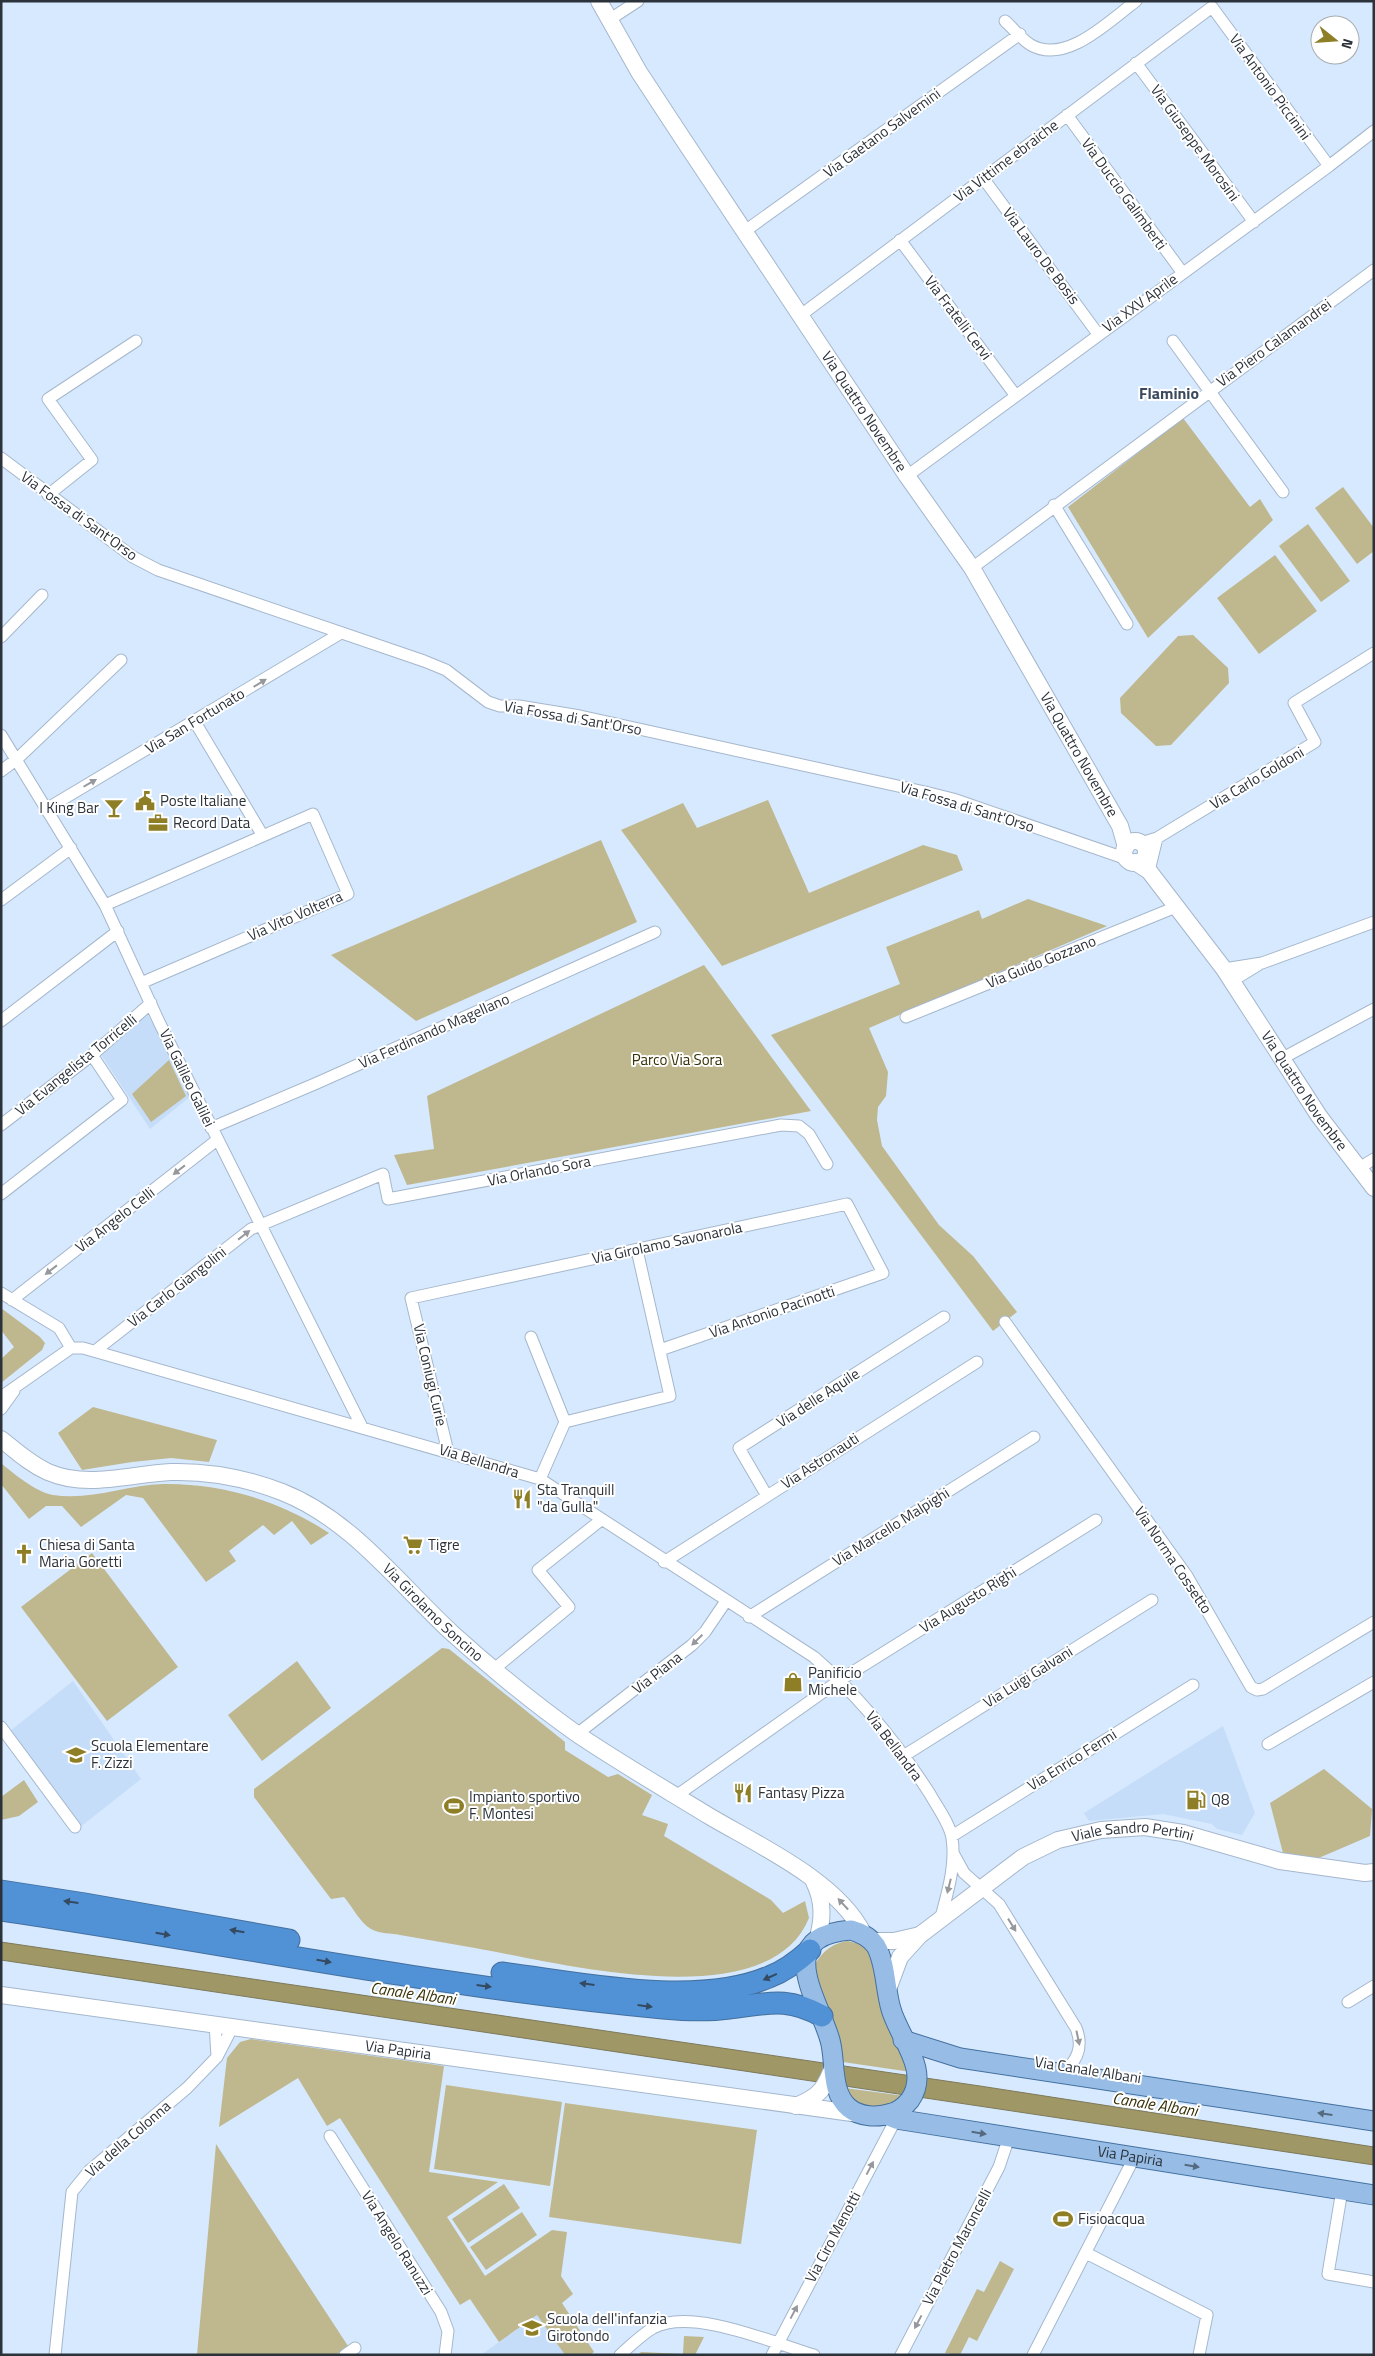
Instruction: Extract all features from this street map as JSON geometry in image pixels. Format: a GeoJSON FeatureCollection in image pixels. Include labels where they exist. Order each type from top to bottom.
{"type":"FeatureCollection","features":[{"type":"Feature","properties":{"kind":"highway"},"geometry":{"type":"LineString","coordinates":[[1,1892],[117,1918],[430,1979],[568,1997],[683,2009],[717,2009],[766,2002],[786,2002],[805,2007],[822,2016]]}},
{"type":"Feature","properties":{"kind":"highway"},"geometry":{"type":"LineString","coordinates":[[1,1910],[117,1918],[431,1964],[651,1991],[705,1991],[743,1986],[777,1973],[813,1945]]}},
{"type":"Feature","properties":{"kind":"main road","name":"Via Quattro Novembre"},"geometry":{"type":"LineString","coordinates":[[599,1],[639,72],[907,476],[972,568],[1135,851],[1228,975],[1319,1116],[1374,1188]]}},
{"type":"Feature","properties":{"kind":"main road","name":"Via Girolamo Soncino"},"geometry":{"type":"LineString","coordinates":[[1,1424],[17,1452]]}},
{"type":"Feature","properties":{"kind":"main road","name":"Via Girolamo Soncino"},"geometry":{"type":"LineString","coordinates":[[1,1439],[17,1452],[49,1472],[72,1478],[99,1480],[169,1472],[201,1473],[231,1477],[284,1493],[305,1503],[345,1530],[494,1670],[577,1734],[782,1859],[842,1902],[855,1917],[867,1937]]}},
{"type":"Feature","properties":{"kind":"main road","name":"Viale Sandro Pertini"},"geometry":{"type":"LineString","coordinates":[[886,1992],[900,1957],[920,1936],[982,1886],[1023,1857],[1058,1840],[1101,1830],[1145,1827],[1183,1833],[1280,1861],[1365,1873],[1374,1872]]}},
{"type":"Feature","properties":{"kind":"main road"},"geometry":{"type":"LineString","coordinates":[[814,1882],[823,1906],[821,1926],[804,1965],[806,1977],[811,1995],[822,2016],[830,2042],[839,2093],[849,2108],[859,2114]]}},
{"type":"Feature","properties":{"kind":"main road"},"geometry":{"type":"LineString","coordinates":[[813,1945],[827,1934],[852,1930],[867,1937],[881,1960],[886,1992],[903,2040],[912,2054],[916,2066],[917,2079],[913,2095],[891,2117]]}},
{"type":"Feature","properties":{"kind":"main road","name":"Viale Sandro Pertini"},"geometry":{"type":"LineString","coordinates":[[867,1937],[894,1941],[920,1936]]}},
{"type":"Feature","properties":{"kind":"main road","name":"Via Papiria"},"geometry":{"type":"LineString","coordinates":[[1,1995],[215,2023],[796,2106],[891,2117],[1374,2195]]}},
{"type":"Feature","properties":{"kind":"main road","name":"Via Canale Albani"},"geometry":{"type":"LineString","coordinates":[[903,2040],[960,2058],[1374,2121]]}},
{"type":"Feature","properties":{"kind":"main road"},"geometry":{"type":"LineString","coordinates":[[796,2106],[815,2098],[827,2084],[834,2064]]}},
{"type":"Feature","properties":{"kind":"street"},"geometry":{"type":"LineString","coordinates":[[609,20],[638,1]]}},
{"type":"Feature","properties":{"kind":"street"},"geometry":{"type":"LineString","coordinates":[[1006,21],[1031,45],[1053,52],[1074,46],[1136,1]]}},
{"type":"Feature","properties":{"kind":"street","name":"Via Vittime ebraiche"},"geometry":{"type":"LineString","coordinates":[[801,315],[1212,7]]}},
{"type":"Feature","properties":{"kind":"street","name":"Via Antonio Piccinini"},"geometry":{"type":"LineString","coordinates":[[1212,7],[1329,166]]}},
{"type":"Feature","properties":{"kind":"street","name":"Via Gaetano Salvemini"},"geometry":{"type":"LineString","coordinates":[[745,231],[1020,34]]}},
{"type":"Feature","properties":{"kind":"street","name":"Via Giuseppe Morosini"},"geometry":{"type":"LineString","coordinates":[[1136,63],[1254,222]]}},
{"type":"Feature","properties":{"kind":"street","name":"Via Duccio Galimberti"},"geometry":{"type":"LineString","coordinates":[[1067,115],[1182,272]]}},
{"type":"Feature","properties":{"kind":"street","name":"Via XXV Aprile"},"geometry":{"type":"LineString","coordinates":[[907,476],[1182,272],[1254,222],[1374,131]]}},
{"type":"Feature","properties":{"kind":"street","name":"Via Lauro De Bosis"},"geometry":{"type":"LineString","coordinates":[[983,178],[1098,334]]}},
{"type":"Feature","properties":{"kind":"street","name":"Via Fratelli Cervi"},"geometry":{"type":"LineString","coordinates":[[900,240],[1016,396]]}},
{"type":"Feature","properties":{"kind":"street","name":"Via Piero Calamandrei"},"geometry":{"type":"LineString","coordinates":[[972,568],[1209,390],[1374,270]]}},
{"type":"Feature","properties":{"kind":"street"},"geometry":{"type":"LineString","coordinates":[[48,495],[92,460],[48,399],[136,341]]}},
{"type":"Feature","properties":{"kind":"street"},"geometry":{"type":"LineString","coordinates":[[1173,341],[1283,492]]}},
{"type":"Feature","properties":{"kind":"street","name":"Via Fossa di Sant'Orso"},"geometry":{"type":"LineString","coordinates":[[1,458],[133,557],[158,570],[446,670],[488,702],[500,706],[519,706],[589,718],[925,792],[953,799],[1103,850],[1135,851]]}},
{"type":"Feature","properties":{"kind":"street"},"geometry":{"type":"LineString","coordinates":[[1054,505],[1127,624]]}},
{"type":"Feature","properties":{"kind":"street"},"geometry":{"type":"LineString","coordinates":[[1,637],[42,596]]}},
{"type":"Feature","properties":{"kind":"street","name":"Via San Fortunato"},"geometry":{"type":"LineString","coordinates":[[48,808],[341,633]]}},
{"type":"Feature","properties":{"kind":"street","name":"Via Carlo Goldoni"},"geometry":{"type":"LineString","coordinates":[[1135,851],[1315,742],[1294,703],[1374,653]]}},
{"type":"Feature","properties":{"kind":"street"},"geometry":{"type":"LineString","coordinates":[[1,770],[17,759],[121,660]]}},
{"type":"Feature","properties":{"kind":"street"},"geometry":{"type":"LineString","coordinates":[[105,905],[263,836],[194,722]]}},
{"type":"Feature","properties":{"kind":"street","name":"Via Galileo Galilei"},"geometry":{"type":"LineString","coordinates":[[1,735],[48,808],[105,905],[211,1128],[362,1427]]}},
{"type":"Feature","properties":{"kind":"street","name":"Via Vito Volterra"},"geometry":{"type":"LineString","coordinates":[[141,983],[348,894],[313,814],[263,836]]}},
{"type":"Feature","properties":{"kind":"street"},"geometry":{"type":"LineString","coordinates":[[1149,872],[1157,838]]}},
{"type":"Feature","properties":{"kind":"street"},"geometry":{"type":"LineString","coordinates":[[1,900],[70,848]]}},
{"type":"Feature","properties":{"kind":"street","name":"Via Guido Gozzano"},"geometry":{"type":"LineString","coordinates":[[906,1017],[1176,907]]}},
{"type":"Feature","properties":{"kind":"street"},"geometry":{"type":"LineString","coordinates":[[1228,975],[1374,922]]}},
{"type":"Feature","properties":{"kind":"street"},"geometry":{"type":"LineString","coordinates":[[1,1021],[118,931]]}},
{"type":"Feature","properties":{"kind":"street","name":"Via Ferdinando Magellano"},"geometry":{"type":"LineString","coordinates":[[211,1128],[317,1084],[655,932]]}},
{"type":"Feature","properties":{"kind":"street","name":"Via Evangelista Torricelli"},"geometry":{"type":"LineString","coordinates":[[1,1126],[92,1054],[151,1004]]}},
{"type":"Feature","properties":{"kind":"street"},"geometry":{"type":"LineString","coordinates":[[1281,1059],[1374,1009]]}},
{"type":"Feature","properties":{"kind":"street"},"geometry":{"type":"LineString","coordinates":[[1,1194],[122,1100],[92,1054]]}},
{"type":"Feature","properties":{"kind":"street","name":"Via Orlando Sora"},"geometry":{"type":"LineString","coordinates":[[261,1226],[383,1174],[388,1199],[781,1126],[798,1126],[809,1134],[827,1164]]}},
{"type":"Feature","properties":{"kind":"street","name":"Via Angelo Celli"},"geometry":{"type":"LineString","coordinates":[[12,1300],[217,1140]]}},
{"type":"Feature","properties":{"kind":"street"},"geometry":{"type":"LineString","coordinates":[[1359,1168],[1374,1159]]}},
{"type":"Feature","properties":{"kind":"street","name":"Via Girolamo Savonarola"},"geometry":{"type":"LineString","coordinates":[[411,1298],[846,1204],[883,1273]]}},
{"type":"Feature","properties":{"kind":"street","name":"Via Carlo Giangolini"},"geometry":{"type":"LineString","coordinates":[[95,1351],[251,1229],[261,1226]]}},
{"type":"Feature","properties":{"kind":"street"},"geometry":{"type":"LineString","coordinates":[[565,1422],[670,1396],[637,1250]]}},
{"type":"Feature","properties":{"kind":"street","name":"Via Antonio Pacinotti"},"geometry":{"type":"LineString","coordinates":[[660,1350],[883,1273]]}},
{"type":"Feature","properties":{"kind":"street"},"geometry":{"type":"LineString","coordinates":[[1,1293],[58,1328],[71,1348],[1,1397]]}},
{"type":"Feature","properties":{"kind":"street","name":"Via Coniugi Curie"},"geometry":{"type":"LineString","coordinates":[[411,1298],[448,1452]]}},
{"type":"Feature","properties":{"kind":"street","name":"Via delle Aquile"},"geometry":{"type":"LineString","coordinates":[[767,1496],[739,1448],[944,1317]]}},
{"type":"Feature","properties":{"kind":"street","name":"Via Norma Cossetto"},"geometry":{"type":"LineString","coordinates":[[1004,1322],[1187,1576],[1251,1687],[1257,1690],[1263,1688],[1374,1622]]}},
{"type":"Feature","properties":{"kind":"street"},"geometry":{"type":"LineString","coordinates":[[531,1338],[565,1422],[540,1480]]}},
{"type":"Feature","properties":{"kind":"street","name":"Via Bellandra"},"geometry":{"type":"LineString","coordinates":[[71,1348],[95,1351],[540,1480],[664,1562],[814,1657],[840,1680],[905,1755],[938,1808],[952,1836],[951,1878],[941,1918]]}},
{"type":"Feature","properties":{"kind":"street","name":"Via Astronauti"},"geometry":{"type":"LineString","coordinates":[[664,1562],[977,1362]]}},
{"type":"Feature","properties":{"kind":"street"},"geometry":{"type":"LineString","coordinates":[[1,1409],[16,1388]]}},
{"type":"Feature","properties":{"kind":"street","name":"Via Marcello Malpighi"},"geometry":{"type":"LineString","coordinates":[[749,1616],[1034,1438]]}},
{"type":"Feature","properties":{"kind":"street"},"geometry":{"type":"LineString","coordinates":[[494,1670],[569,1607],[538,1570],[601,1520]]}},
{"type":"Feature","properties":{"kind":"street","name":"Via Augusto Righi"},"geometry":{"type":"LineString","coordinates":[[676,1796],[840,1680],[1096,1520]]}},
{"type":"Feature","properties":{"kind":"street","name":"Via Luigi Galvani"},"geometry":{"type":"LineString","coordinates":[[905,1755],[1152,1600]]}},
{"type":"Feature","properties":{"kind":"street","name":"Via Piana"},"geometry":{"type":"LineString","coordinates":[[577,1734],[692,1645],[705,1632],[726,1601]]}},
{"type":"Feature","properties":{"kind":"street"},"geometry":{"type":"LineString","coordinates":[[1268,1744],[1374,1682]]}},
{"type":"Feature","properties":{"kind":"street","name":"Via Enrico Fermi"},"geometry":{"type":"LineString","coordinates":[[952,1836],[1193,1685]]}},
{"type":"Feature","properties":{"kind":"street"},"geometry":{"type":"LineString","coordinates":[[1,1727],[75,1827]]}},
{"type":"Feature","properties":{"kind":"street","name":"Via Bellandra"},"geometry":{"type":"LineString","coordinates":[[953,1853],[964,1873],[982,1886],[999,1904],[1076,2028],[1081,2041],[1080,2048],[1068,2068]]}},
{"type":"Feature","properties":{"kind":"street"},"geometry":{"type":"LineString","coordinates":[[1348,2002],[1374,1986]]}},
{"type":"Feature","properties":{"kind":"street"},"geometry":{"type":"LineString","coordinates":[[215,2023],[217,2057]]}},
{"type":"Feature","properties":{"kind":"street","name":"Via della Colonna"},"geometry":{"type":"LineString","coordinates":[[55,2355],[72,2192],[89,2171],[187,2088],[217,2057],[233,2026]]}},
{"type":"Feature","properties":{"kind":"street","name":"Via Canale Albani"},"geometry":{"type":"LineString","coordinates":[[960,2058],[967,2054],[978,2052],[1197,2089],[1214,2098]]}},
{"type":"Feature","properties":{"kind":"street","name":"Via Ciro Menotti"},"geometry":{"type":"LineString","coordinates":[[774,2349],[891,2117]]}},
{"type":"Feature","properties":{"kind":"street","name":"Via Angelo Ranuzzi"},"geometry":{"type":"LineString","coordinates":[[330,2136],[441,2312],[448,2331],[445,2355]]}},
{"type":"Feature","properties":{"kind":"street","name":"Via Pietro Maroncelli"},"geometry":{"type":"LineString","coordinates":[[901,2355],[999,2167],[1010,2137]]}},
{"type":"Feature","properties":{"kind":"street"},"geometry":{"type":"LineString","coordinates":[[1033,2355],[1136,2156]]}},
{"type":"Feature","properties":{"kind":"street"},"geometry":{"type":"LineString","coordinates":[[1342,2190],[1328,2274],[1374,2282]]}},
{"type":"Feature","properties":{"kind":"street"},"geometry":{"type":"LineString","coordinates":[[1086,2253],[1207,2315],[1199,2355]]}},
{"type":"Feature","properties":{"kind":"street"},"geometry":{"type":"LineString","coordinates":[[620,2355],[653,2328],[669,2322],[710,2322],[774,2349],[814,2355]]}},
{"type":"Feature","properties":{"kind":"shaded area"},"geometry":{"type":"Polygon","coordinates":[[[147,1013],[191,1096],[150,1129],[100,1053],[147,1013]]]}},
{"type":"Feature","properties":{"kind":"shaded area","name":"Scuola Elementare F. Zizzi"},"geometry":{"type":"Polygon","coordinates":[[[73,1681],[141,1779],[79,1828],[10,1731],[73,1681]]]}},
{"type":"Feature","properties":{"kind":"shaded area"},"geometry":{"type":"Polygon","coordinates":[[[1223,1726],[1255,1813],[1242,1835],[1217,1829],[1212,1824],[1163,1814],[1089,1821],[1084,1813],[1223,1726]]]}},
{"type":"Feature","properties":{"kind":"shaded area"},"geometry":{"type":"Polygon","coordinates":[[[1,1942],[980,2086],[1374,2147],[1374,2165],[1,1960],[1,1942]]]}},
{"type":"Feature","properties":{"kind":"shaded area","name":"Scuola dell'infanzia Girotondo"},"geometry":{"type":"Polygon","coordinates":[[[537,2315],[565,2355],[481,2355],[537,2315]]]}},
{"type":"Feature","properties":{"kind":"green space"},"geometry":{"type":"Polygon","coordinates":[[[1183,418],[1250,507],[1260,499],[1273,520],[1148,638],[1068,507],[1183,418]]]}},
{"type":"Feature","properties":{"kind":"green space"},"geometry":{"type":"Polygon","coordinates":[[[1343,487],[1374,528],[1374,551],[1357,564],[1315,508],[1343,487]]]}},
{"type":"Feature","properties":{"kind":"green space"},"geometry":{"type":"Polygon","coordinates":[[[1308,524],[1350,581],[1321,602],[1279,546],[1308,524]]]}},
{"type":"Feature","properties":{"kind":"green space"},"geometry":{"type":"Polygon","coordinates":[[[1275,555],[1317,611],[1259,654],[1217,598],[1275,555]]]}},
{"type":"Feature","properties":{"kind":"green space"},"geometry":{"type":"Polygon","coordinates":[[[1193,635],[1228,668],[1229,683],[1171,745],[1156,746],[1121,713],[1120,698],[1178,636],[1193,635]]]}},
{"type":"Feature","properties":{"kind":"green space"},"geometry":{"type":"Polygon","coordinates":[[[768,800],[809,893],[923,845],[957,855],[963,870],[722,966],[621,830],[683,803],[697,828],[768,800]]]}},
{"type":"Feature","properties":{"kind":"green space"},"geometry":{"type":"Polygon","coordinates":[[[601,840],[637,922],[416,1021],[331,955],[601,840]]]}},
{"type":"Feature","properties":{"kind":"green space"},"geometry":{"type":"Polygon","coordinates":[[[1028,899],[1107,926],[869,1028],[888,1072],[886,1096],[878,1107],[877,1120],[882,1146],[939,1225],[973,1256],[1017,1312],[993,1331],[771,1035],[900,984],[886,947],[979,910],[982,919],[1028,899]]]}},
{"type":"Feature","properties":{"kind":"green space","name":"Parco Via Sora"},"geometry":{"type":"Polygon","coordinates":[[[704,965],[811,1111],[407,1185],[394,1155],[434,1149],[427,1096],[704,965]]]}},
{"type":"Feature","properties":{"kind":"green space"},"geometry":{"type":"Polygon","coordinates":[[[169,1060],[186,1096],[151,1122],[132,1094],[169,1060]]]}},
{"type":"Feature","properties":{"kind":"green space"},"geometry":{"type":"Polygon","coordinates":[[[1,1308],[40,1337],[45,1343],[42,1350],[1,1383],[1,1359],[14,1347],[1,1330],[1,1308]]]}},
{"type":"Feature","properties":{"kind":"green space"},"geometry":{"type":"Polygon","coordinates":[[[93,1407],[217,1440],[209,1462],[171,1458],[82,1470],[58,1433],[93,1407]]]}},
{"type":"Feature","properties":{"kind":"green space"},"geometry":{"type":"Polygon","coordinates":[[[1,1463],[33,1486],[53,1495],[81,1496],[163,1484],[207,1487],[250,1496],[271,1503],[329,1533],[311,1545],[292,1521],[274,1535],[263,1525],[229,1551],[236,1561],[206,1582],[143,1498],[126,1495],[81,1527],[62,1506],[46,1506],[29,1519],[1,1484],[1,1463]]]}},
{"type":"Feature","properties":{"kind":"green space"},"geometry":{"type":"Polygon","coordinates":[[[92,1553],[178,1667],[107,1721],[21,1607],[92,1553]]]}},
{"type":"Feature","properties":{"kind":"green space","name":"Impianto sportivo F. Montesi"},"geometry":{"type":"Polygon","coordinates":[[[442,1648],[449,1649],[565,1742],[565,1750],[608,1777],[618,1774],[652,1795],[642,1815],[668,1824],[664,1836],[771,1900],[783,1913],[805,1901],[809,1918],[786,1949],[751,1967],[706,1976],[657,1976],[605,1971],[378,1932],[363,1923],[344,1897],[331,1899],[254,1797],[254,1789],[442,1648]]]}},
{"type":"Feature","properties":{"kind":"green space"},"geometry":{"type":"Polygon","coordinates":[[[297,1661],[331,1708],[262,1761],[228,1715],[297,1661]]]}},
{"type":"Feature","properties":{"kind":"green space"},"geometry":{"type":"Polygon","coordinates":[[[1324,1769],[1372,1809],[1370,1836],[1314,1860],[1283,1853],[1270,1803],[1324,1769]]]}},
{"type":"Feature","properties":{"kind":"green space"},"geometry":{"type":"Polygon","coordinates":[[[24,1780],[38,1802],[19,1816],[1,1820],[1,1797],[24,1780]]]}},
{"type":"Feature","properties":{"kind":"green space"},"geometry":{"type":"Polygon","coordinates":[[[848,1941],[859,1944],[868,1950],[911,2072],[843,2062],[838,2038],[813,1968],[827,1950],[836,1944],[848,1941]]]}},
{"type":"Feature","properties":{"kind":"green space"},"geometry":{"type":"Polygon","coordinates":[[[251,2039],[444,2066],[429,2172],[498,2182],[447,2217],[485,2276],[552,2230],[567,2232],[561,2276],[573,2294],[562,2303],[594,2352],[590,2355],[565,2355],[537,2315],[499,2342],[470,2299],[460,2305],[340,2118],[327,2126],[298,2078],[219,2127],[227,2058],[240,2042],[251,2039]]]}},
{"type":"Feature","properties":{"kind":"green space"},"geometry":{"type":"Polygon","coordinates":[[[446,2085],[562,2102],[550,2186],[434,2169],[446,2085]]]}},
{"type":"Feature","properties":{"kind":"green space"},"geometry":{"type":"Polygon","coordinates":[[[845,2088],[905,2096],[887,2108],[862,2106],[851,2098],[845,2088]]]}},
{"type":"Feature","properties":{"kind":"green space"},"geometry":{"type":"Polygon","coordinates":[[[565,2103],[757,2130],[741,2244],[549,2217],[565,2103]]]}},
{"type":"Feature","properties":{"kind":"green space"},"geometry":{"type":"Polygon","coordinates":[[[216,2144],[348,2346],[336,2355],[197,2355],[216,2144]]]}},
{"type":"Feature","properties":{"kind":"green space"},"geometry":{"type":"Polygon","coordinates":[[[504,2184],[520,2208],[468,2243],[452,2219],[504,2184]]]}},
{"type":"Feature","properties":{"kind":"green space"},"geometry":{"type":"Polygon","coordinates":[[[522,2212],[537,2235],[486,2270],[470,2247],[522,2212]]]}},
{"type":"Feature","properties":{"kind":"green space"},"geometry":{"type":"Polygon","coordinates":[[[1000,2261],[1014,2269],[977,2341],[969,2337],[960,2355],[945,2353],[977,2289],[984,2292],[1000,2261]]]}},
{"type":"Feature","properties":{"kind":"green space"},"geometry":{"type":"Polygon","coordinates":[[[684,2336],[704,2337],[695,2355],[638,2355],[641,2352],[683,2354],[684,2336]]]}},
{"type":"Feature","properties":{"kind":"place","name":"Poste Italiane"},"geometry":{"type":"Point","coordinates":[145,801]}},
{"type":"Feature","properties":{"kind":"place","name":"I King Bar"},"geometry":{"type":"Point","coordinates":[114,808]}},
{"type":"Feature","properties":{"kind":"place","name":"Record Data"},"geometry":{"type":"Point","coordinates":[158,823]}},
{"type":"Feature","properties":{"kind":"place","name":"Sta Tranquill \"da Gulla\""},"geometry":{"type":"Point","coordinates":[522,1499]}},
{"type":"Feature","properties":{"kind":"place","name":"Tigre"},"geometry":{"type":"Point","coordinates":[413,1545]}},
{"type":"Feature","properties":{"kind":"place","name":"Chiesa di Santa Maria Goretti"},"geometry":{"type":"Point","coordinates":[24,1554]}},
{"type":"Feature","properties":{"kind":"place","name":"Panificio Michele"},"geometry":{"type":"Point","coordinates":[793,1682]}},
{"type":"Feature","properties":{"kind":"place","name":"Scuola Elementare F. Zizzi"},"geometry":{"type":"Point","coordinates":[76,1755]}},
{"type":"Feature","properties":{"kind":"place","name":"Fantasy Pizza"},"geometry":{"type":"Point","coordinates":[743,1793]}},
{"type":"Feature","properties":{"kind":"place","name":"Q8"},"geometry":{"type":"Point","coordinates":[1196,1800]}},
{"type":"Feature","properties":{"kind":"place","name":"Impianto sportivo F. Montesi"},"geometry":{"type":"Point","coordinates":[454,1806]}},
{"type":"Feature","properties":{"kind":"place","name":"Fisioacqua"},"geometry":{"type":"Point","coordinates":[1063,2219]}},
{"type":"Feature","properties":{"kind":"place","name":"Scuola dell'infanzia Girotondo"},"geometry":{"type":"Point","coordinates":[532,2328]}},
{"type":"Feature","properties":{"kind":"district","name":"Flaminio"},"geometry":{"type":"Point","coordinates":[1169,393]}},
{"type":"Feature","properties":{"kind":"water label","name":"Canale Albani"},"geometry":{"type":"Point","coordinates":[413,1993]}},
{"type":"Feature","properties":{"kind":"water label","name":"Canale Albani"},"geometry":{"type":"Point","coordinates":[1155,2104]}}]}
